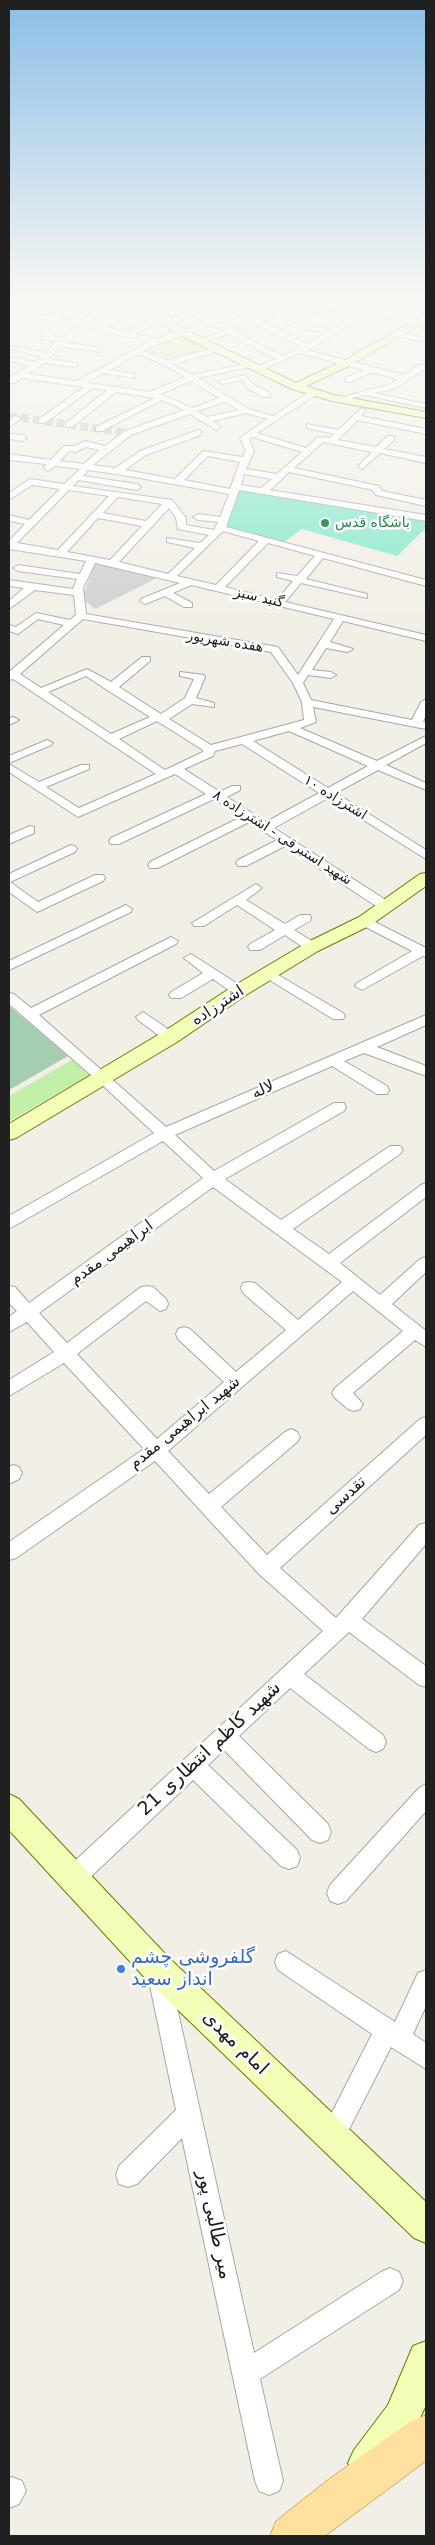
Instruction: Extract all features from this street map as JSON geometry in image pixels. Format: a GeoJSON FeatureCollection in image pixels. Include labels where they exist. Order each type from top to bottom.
{"type":"FeatureCollection","features":[{"type":"Feature","properties":{"kind":"main road"},"geometry":{"type":"LineString","coordinates":[[291,2536],[344,2494],[426,2436]]}},
{"type":"Feature","properties":{"kind":"street"},"geometry":{"type":"LineString","coordinates":[[42,421],[48,417]]}},
{"type":"Feature","properties":{"kind":"street"},"geometry":{"type":"LineString","coordinates":[[70,427],[82,417]]}},
{"type":"Feature","properties":{"kind":"street"},"geometry":{"type":"LineString","coordinates":[[100,429],[121,417]]}},
{"type":"Feature","properties":{"kind":"street"},"geometry":{"type":"LineString","coordinates":[[9,545],[86,466],[106,449],[128,433],[172,417]]}},
{"type":"Feature","properties":{"kind":"street"},"geometry":{"type":"LineString","coordinates":[[202,417],[216,427]]}},
{"type":"Feature","properties":{"kind":"street"},"geometry":{"type":"LineString","coordinates":[[207,420],[224,417]]}},
{"type":"Feature","properties":{"kind":"street"},"geometry":{"type":"LineString","coordinates":[[270,417],[276,418]]}},
{"type":"Feature","properties":{"kind":"street"},"geometry":{"type":"LineString","coordinates":[[332,441],[356,417],[426,431]]}},
{"type":"Feature","properties":{"kind":"street"},"geometry":{"type":"LineString","coordinates":[[9,426],[18,418]]}},
{"type":"Feature","properties":{"kind":"street"},"geometry":{"type":"LineString","coordinates":[[170,577],[220,527],[250,451],[244,438],[276,418]]}},
{"type":"Feature","properties":{"kind":"street"},"geometry":{"type":"LineString","coordinates":[[310,426],[340,433]]}},
{"type":"Feature","properties":{"kind":"street"},"geometry":{"type":"LineString","coordinates":[[117,471],[143,453],[198,433]]}},
{"type":"Feature","properties":{"kind":"street"},"geometry":{"type":"LineString","coordinates":[[251,434],[308,451]]}},
{"type":"Feature","properties":{"kind":"street"},"geometry":{"type":"LineString","coordinates":[[9,436],[23,438]]}},
{"type":"Feature","properties":{"kind":"street"},"geometry":{"type":"LineString","coordinates":[[362,466],[391,438]]}},
{"type":"Feature","properties":{"kind":"street"},"geometry":{"type":"LineString","coordinates":[[263,492],[322,439],[426,460]]}},
{"type":"Feature","properties":{"kind":"street"},"geometry":{"type":"LineString","coordinates":[[43,472],[67,448],[76,449],[85,444],[106,449]]}},
{"type":"Feature","properties":{"kind":"street"},"geometry":{"type":"LineString","coordinates":[[177,482],[206,453],[245,460]]}},
{"type":"Feature","properties":{"kind":"street"},"geometry":{"type":"LineString","coordinates":[[9,457],[117,471],[233,494]]}},
{"type":"Feature","properties":{"kind":"street"},"geometry":{"type":"LineString","coordinates":[[287,469],[376,488],[379,493],[426,503]]}},
{"type":"Feature","properties":{"kind":"street"},"geometry":{"type":"LineString","coordinates":[[241,471],[278,477]]}},
{"type":"Feature","properties":{"kind":"street"},"geometry":{"type":"LineString","coordinates":[[75,477],[143,488]]}},
{"type":"Feature","properties":{"kind":"street"},"geometry":{"type":"LineString","coordinates":[[9,497],[30,482],[115,495],[168,495]]}},
{"type":"Feature","properties":{"kind":"street"},"geometry":{"type":"LineString","coordinates":[[211,498],[263,492],[426,518]]}},
{"type":"Feature","properties":{"kind":"street"},"geometry":{"type":"LineString","coordinates":[[61,553],[115,495]]}},
{"type":"Feature","properties":{"kind":"street"},"geometry":{"type":"LineString","coordinates":[[168,495],[181,518],[181,527],[220,527]]}},
{"type":"Feature","properties":{"kind":"street"},"geometry":{"type":"LineString","coordinates":[[112,564],[148,524],[168,495]]}},
{"type":"Feature","properties":{"kind":"street"},"geometry":{"type":"LineString","coordinates":[[96,515],[148,524]]}},
{"type":"Feature","properties":{"kind":"street"},"geometry":{"type":"LineString","coordinates":[[198,517],[220,527],[426,583]]}},
{"type":"Feature","properties":{"kind":"street"},"geometry":{"type":"LineString","coordinates":[[9,518],[31,523]]}},
{"type":"Feature","properties":{"kind":"street"},"geometry":{"type":"LineString","coordinates":[[170,540],[202,546]]}},
{"type":"Feature","properties":{"kind":"street"},"geometry":{"type":"LineString","coordinates":[[218,588],[266,540]]}},
{"type":"Feature","properties":{"kind":"street","name":"گنبد سبز"},"geometry":{"type":"LineString","coordinates":[[9,545],[92,559],[426,638]]}},
{"type":"Feature","properties":{"kind":"street"},"geometry":{"type":"LineString","coordinates":[[279,603],[321,555]]}},
{"type":"Feature","properties":{"kind":"street"},"geometry":{"type":"LineString","coordinates":[[92,559],[78,593],[81,616],[11,676],[40,692],[108,739],[164,774]]}},
{"type":"Feature","properties":{"kind":"street"},"geometry":{"type":"LineString","coordinates":[[18,568],[83,577]]}},
{"type":"Feature","properties":{"kind":"street"},"geometry":{"type":"LineString","coordinates":[[280,575],[362,596]]}},
{"type":"Feature","properties":{"kind":"street"},"geometry":{"type":"LineString","coordinates":[[145,601],[190,582]]}},
{"type":"Feature","properties":{"kind":"street"},"geometry":{"type":"LineString","coordinates":[[9,583],[78,593]]}},
{"type":"Feature","properties":{"kind":"street"},"geometry":{"type":"LineString","coordinates":[[9,606],[32,586]]}},
{"type":"Feature","properties":{"kind":"street"},"geometry":{"type":"LineString","coordinates":[[164,592],[188,605]]}},
{"type":"Feature","properties":{"kind":"street"},"geometry":{"type":"LineString","coordinates":[[9,628],[18,631],[36,616],[72,624]]}},
{"type":"Feature","properties":{"kind":"street","name":"هفده شهریور"},"geometry":{"type":"LineString","coordinates":[[81,616],[241,649],[274,649],[298,683],[307,702],[310,722],[209,749]]}},
{"type":"Feature","properties":{"kind":"street"},"geometry":{"type":"LineString","coordinates":[[298,683],[341,617]]}},
{"type":"Feature","properties":{"kind":"street"},"geometry":{"type":"LineString","coordinates":[[324,644],[348,649]]}},
{"type":"Feature","properties":{"kind":"street"},"geometry":{"type":"LineString","coordinates":[[110,688],[146,659]]}},
{"type":"Feature","properties":{"kind":"street"},"geometry":{"type":"LineString","coordinates":[[9,767],[78,813],[209,754],[209,749],[87,672],[40,692]]}},
{"type":"Feature","properties":{"kind":"street"},"geometry":{"type":"LineString","coordinates":[[306,672],[331,675]]}},
{"type":"Feature","properties":{"kind":"street"},"geometry":{"type":"LineString","coordinates":[[108,739],[160,718],[190,700],[200,676],[184,674]]}},
{"type":"Feature","properties":{"kind":"street"},"geometry":{"type":"LineString","coordinates":[[190,700],[210,705]]}},
{"type":"Feature","properties":{"kind":"street"},"geometry":{"type":"LineString","coordinates":[[307,702],[421,725],[426,702]]}},
{"type":"Feature","properties":{"kind":"street"},"geometry":{"type":"LineString","coordinates":[[291,728],[426,787]]}},
{"type":"Feature","properties":{"kind":"street"},"geometry":{"type":"LineString","coordinates":[[266,828],[426,739]]}},
{"type":"Feature","properties":{"kind":"street","name":"اشترزاده ۱۰"},"geometry":{"type":"LineString","coordinates":[[244,740],[426,855]]}},
{"type":"Feature","properties":{"kind":"street"},"geometry":{"type":"LineString","coordinates":[[9,760],[47,743]]}},
{"type":"Feature","properties":{"kind":"street"},"geometry":{"type":"LineString","coordinates":[[38,786],[85,767]]}},
{"type":"Feature","properties":{"kind":"street","name":"شهید استبرقی - اشترزاده ۸"},"geometry":{"type":"LineString","coordinates":[[176,769],[387,907]]}},
{"type":"Feature","properties":{"kind":"street"},"geometry":{"type":"LineString","coordinates":[[115,841],[216,795],[236,788]]}},
{"type":"Feature","properties":{"kind":"street"},"geometry":{"type":"LineString","coordinates":[[154,865],[249,817]]}},
{"type":"Feature","properties":{"kind":"street"},"geometry":{"type":"LineString","coordinates":[[9,840],[30,830]]}},
{"type":"Feature","properties":{"kind":"street"},"geometry":{"type":"LineString","coordinates":[[242,863],[285,841]]}},
{"type":"Feature","properties":{"kind":"street"},"geometry":{"type":"LineString","coordinates":[[9,879],[70,849]]}},
{"type":"Feature","properties":{"kind":"street"},"geometry":{"type":"LineString","coordinates":[[9,886],[37,908],[99,878]]}},
{"type":"Feature","properties":{"kind":"street","name":"اشترزاده"},"geometry":{"type":"LineString","coordinates":[[9,1133],[170,1037],[239,991],[312,947],[365,921],[426,878]]}},
{"type":"Feature","properties":{"kind":"street"},"geometry":{"type":"LineString","coordinates":[[199,923],[256,888]]}},
{"type":"Feature","properties":{"kind":"street"},"geometry":{"type":"LineString","coordinates":[[238,900],[312,947]]}},
{"type":"Feature","properties":{"kind":"street"},"geometry":{"type":"LineString","coordinates":[[9,966],[126,909]]}},
{"type":"Feature","properties":{"kind":"street"},"geometry":{"type":"LineString","coordinates":[[255,947],[305,918]]}},
{"type":"Feature","properties":{"kind":"street"},"geometry":{"type":"LineString","coordinates":[[365,921],[424,952]]}},
{"type":"Feature","properties":{"kind":"street"},"geometry":{"type":"LineString","coordinates":[[29,1015],[171,941]]}},
{"type":"Feature","properties":{"kind":"street"},"geometry":{"type":"LineString","coordinates":[[362,986],[424,952]]}},
{"type":"Feature","properties":{"kind":"street"},"geometry":{"type":"LineString","coordinates":[[191,958],[239,991]]}},
{"type":"Feature","properties":{"kind":"street"},"geometry":{"type":"LineString","coordinates":[[176,995],[213,974]]}},
{"type":"Feature","properties":{"kind":"street"},"geometry":{"type":"LineString","coordinates":[[268,974],[338,1016]]}},
{"type":"Feature","properties":{"kind":"street"},"geometry":{"type":"LineString","coordinates":[[9,997],[103,1077],[213,1179],[329,1263],[352,1283],[422,1335],[341,1393],[354,1404]]}},
{"type":"Feature","properties":{"kind":"street"},"geometry":{"type":"LineString","coordinates":[[143,1018],[170,1037]]}},
{"type":"Feature","properties":{"kind":"street","name":"لاله"},"geometry":{"type":"LineString","coordinates":[[163,1134],[426,1020]]}},
{"type":"Feature","properties":{"kind":"street"},"geometry":{"type":"LineString","coordinates":[[363,1046],[426,1071]]}},
{"type":"Feature","properties":{"kind":"street"},"geometry":{"type":"LineString","coordinates":[[332,1060],[382,1090]]}},
{"type":"Feature","properties":{"kind":"street","name":"ابراهیمی مقدم"},"geometry":{"type":"LineString","coordinates":[[9,1325],[213,1179],[339,1106]]}},
{"type":"Feature","properties":{"kind":"street"},"geometry":{"type":"LineString","coordinates":[[9,1223],[163,1134]]}},
{"type":"Feature","properties":{"kind":"street"},"geometry":{"type":"LineString","coordinates":[[282,1228],[395,1150]]}},
{"type":"Feature","properties":{"kind":"street"},"geometry":{"type":"LineString","coordinates":[[329,1263],[426,1189]]}},
{"type":"Feature","properties":{"kind":"street"},"geometry":{"type":"LineString","coordinates":[[381,1304],[426,1263]]}},
{"type":"Feature","properties":{"kind":"street","name":"شهید ابراهیمی مقدم"},"geometry":{"type":"LineString","coordinates":[[9,1552],[157,1450],[352,1283]]}},
{"type":"Feature","properties":{"kind":"street"},"geometry":{"type":"LineString","coordinates":[[249,1288],[298,1330]]}},
{"type":"Feature","properties":{"kind":"street"},"geometry":{"type":"LineString","coordinates":[[9,1292],[266,1568],[343,1626],[426,1678]]}},
{"type":"Feature","properties":{"kind":"street"},"geometry":{"type":"LineString","coordinates":[[9,1389],[65,1354],[147,1292],[160,1304]]}},
{"type":"Feature","properties":{"kind":"street"},"geometry":{"type":"LineString","coordinates":[[184,1334],[236,1383]]}},
{"type":"Feature","properties":{"kind":"street","name":"تقدسی"},"geometry":{"type":"LineString","coordinates":[[266,1568],[426,1424]]}},
{"type":"Feature","properties":{"kind":"street"},"geometry":{"type":"LineString","coordinates":[[208,1506],[290,1436]]}},
{"type":"Feature","properties":{"kind":"street","name":"شهید کاظم انتظاری 21"},"geometry":{"type":"LineString","coordinates":[[72,1878],[343,1626],[426,1531]]}},
{"type":"Feature","properties":{"kind":"street"},"geometry":{"type":"LineString","coordinates":[[289,1675],[376,1742]]}},
{"type":"Feature","properties":{"kind":"street"},"geometry":{"type":"LineString","coordinates":[[225,1736],[320,1832]]}},
{"type":"Feature","properties":{"kind":"street"},"geometry":{"type":"LineString","coordinates":[[193,1765],[289,1858]]}},
{"type":"Feature","properties":{"kind":"street"},"geometry":{"type":"LineString","coordinates":[[338,1892],[426,1795]]}},
{"type":"Feature","properties":{"kind":"street","name":"امام مهدی"},"geometry":{"type":"LineString","coordinates":[[9,1809],[158,1969],[426,2226]]}},
{"type":"Feature","properties":{"kind":"street"},"geometry":{"type":"LineString","coordinates":[[286,1962],[426,2057]]}},
{"type":"Feature","properties":{"kind":"street","name":"میر طالبی پور"},"geometry":{"type":"LineString","coordinates":[[158,1969],[269,2482]]}},
{"type":"Feature","properties":{"kind":"street"},"geometry":{"type":"LineString","coordinates":[[332,2136],[426,1981]]}},
{"type":"Feature","properties":{"kind":"street"},"geometry":{"type":"LineString","coordinates":[[128,2176],[189,2114]]}},
{"type":"Feature","properties":{"kind":"street"},"geometry":{"type":"LineString","coordinates":[[246,2373],[390,2281]]}},
{"type":"Feature","properties":{"kind":"street"},"geometry":{"type":"LineString","coordinates":[[344,2494],[401,2418],[422,2375],[426,2359]]}},
{"type":"Feature","properties":{"kind":"shaded area"},"geometry":{"type":"Polygon","coordinates":[[[96,562],[157,578],[95,609],[82,598],[96,562]]]}},
{"type":"Feature","properties":{"kind":"green space","name":"باشگاه قدس"},"geometry":{"type":"Polygon","coordinates":[[[235,489],[426,521],[426,528],[397,556],[302,529],[284,542],[223,525],[235,489]]]}},
{"type":"Feature","properties":{"kind":"green space"},"geometry":{"type":"Polygon","coordinates":[[[9,1006],[68,1056],[9,1090],[9,1006]]]}},
{"type":"Feature","properties":{"kind":"green space"},"geometry":{"type":"Polygon","coordinates":[[[72,1060],[90,1075],[9,1121],[9,1096],[72,1060]]]}},
{"type":"Feature","properties":{"kind":"tunnel"},"geometry":{"type":"LineString","coordinates":[[14,417],[128,433]]}},
{"type":"Feature","properties":{"kind":"place","name":"باشگاه قدس"},"geometry":{"type":"Point","coordinates":[325,523]}},
{"type":"Feature","properties":{"kind":"place","name":"گلفروشی چشم انداز سعید"},"geometry":{"type":"Point","coordinates":[121,1969]}}]}
